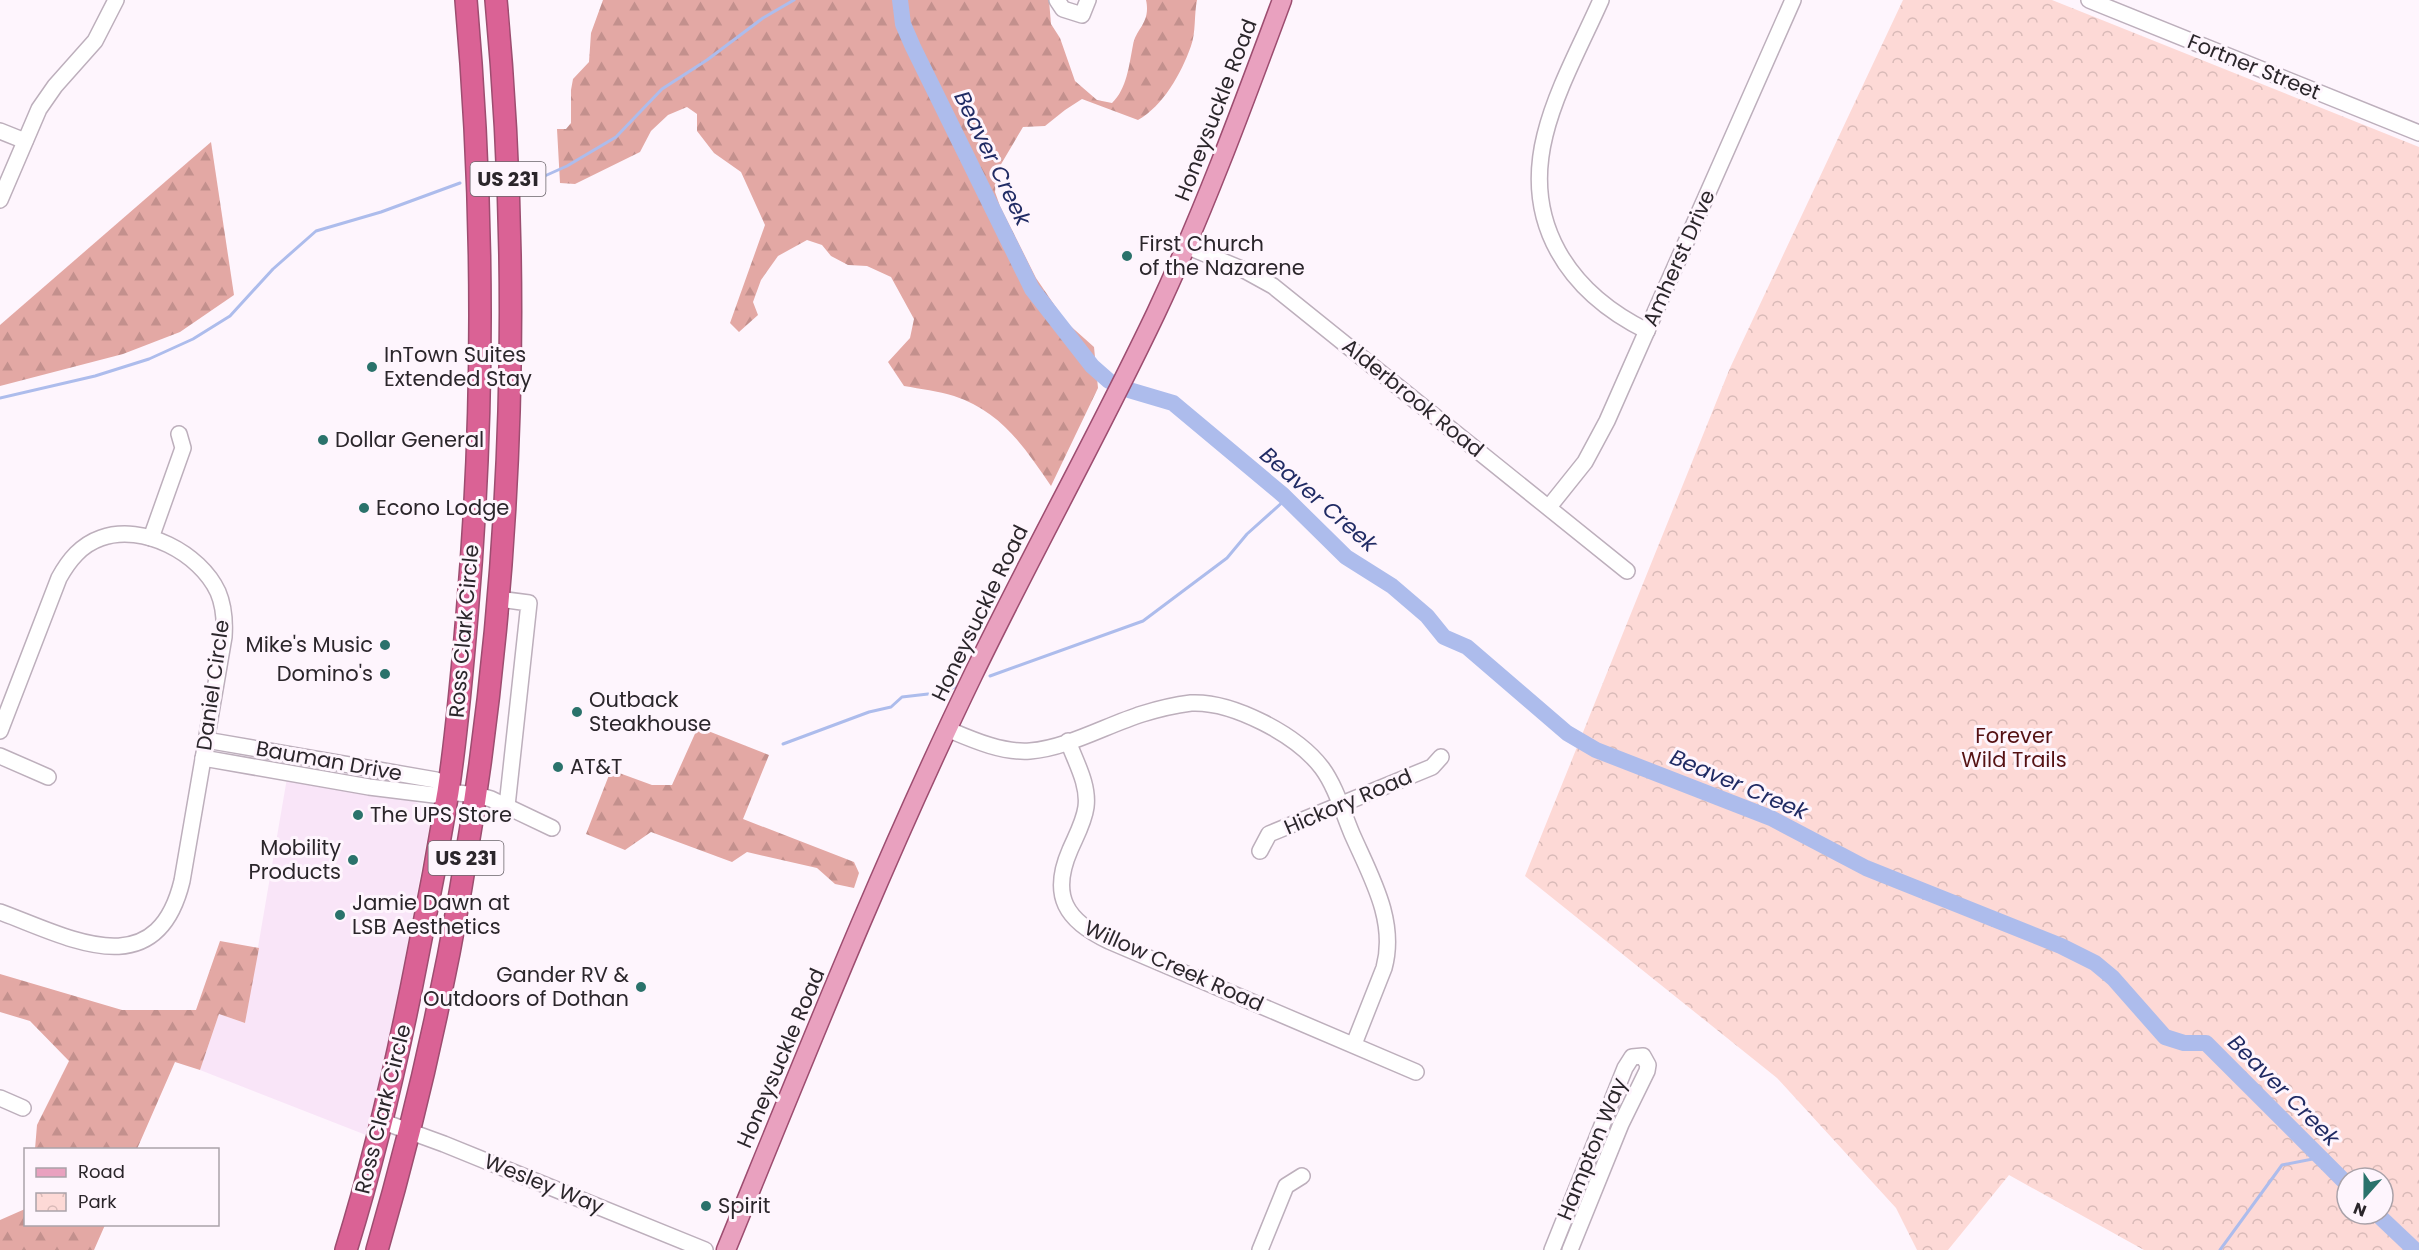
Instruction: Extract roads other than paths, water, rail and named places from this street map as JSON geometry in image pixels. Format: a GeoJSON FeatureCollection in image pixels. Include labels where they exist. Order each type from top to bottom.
{"type":"FeatureCollection","features":[{"type":"Feature","properties":{"kind":"highway","name":"Ross Clark Circle"},"geometry":{"type":"LineString","coordinates":[[346,1250],[381,1121],[411,994],[448,792],[462,674],[477,487],[481,327],[477,140],[466,0]]}},
{"type":"Feature","properties":{"kind":"highway","name":"Ross Clark Circle"},"geometry":{"type":"LineString","coordinates":[[377,1250],[410,1131],[450,952],[477,795],[499,599],[506,489],[511,309],[507,153],[496,0]]}},
{"type":"Feature","properties":{"kind":"highway"},"geometry":{"type":"LineString","coordinates":[[481,269],[499,304],[511,309]]}},
{"type":"Feature","properties":{"kind":"highway"},"geometry":{"type":"LineString","coordinates":[[481,327],[493,329],[498,333],[510,358]]}},
{"type":"Feature","properties":{"kind":"main road","name":"Honeysuckle Road"},"geometry":{"type":"LineString","coordinates":[[726,1250],[862,922],[947,729],[1018,583],[1148,330],[1186,246],[1222,159],[1282,0]]}},
{"type":"Feature","properties":{"kind":"street"},"geometry":{"type":"LineString","coordinates":[[0,200],[24,141],[45,98],[95,41],[116,0]]}},
{"type":"Feature","properties":{"kind":"street"},"geometry":{"type":"LineString","coordinates":[[1058,0],[1063,9],[1082,15],[1088,0]]}},
{"type":"Feature","properties":{"kind":"street"},"geometry":{"type":"LineString","coordinates":[[1601,0],[1550,117],[1541,152],[1539,189],[1548,228],[1570,270],[1595,298],[1647,331]]}},
{"type":"Feature","properties":{"kind":"street","name":"Amherst Drive"},"geometry":{"type":"LineString","coordinates":[[1549,507],[1572,480],[1596,442],[1793,0]]}},
{"type":"Feature","properties":{"kind":"street","name":"Fortner Street"},"geometry":{"type":"LineString","coordinates":[[2089,0],[2419,133]]}},
{"type":"Feature","properties":{"kind":"street"},"geometry":{"type":"LineString","coordinates":[[0,131],[24,141]]}},
{"type":"Feature","properties":{"kind":"street","name":"Alderbrook Road"},"geometry":{"type":"LineString","coordinates":[[1186,246],[1244,270],[1273,286],[1627,571]]}},
{"type":"Feature","properties":{"kind":"street"},"geometry":{"type":"LineString","coordinates":[[151,538],[183,448],[179,434]]}},
{"type":"Feature","properties":{"kind":"street","name":"Daniel Circle"},"geometry":{"type":"LineString","coordinates":[[0,731],[8,689],[59,578],[75,555],[89,543],[110,535],[151,538],[181,552],[200,565],[208,575],[222,602],[224,637],[179,893],[168,917],[150,935],[127,946],[100,947],[0,912]]}},
{"type":"Feature","properties":{"kind":"street"},"geometry":{"type":"LineString","coordinates":[[499,599],[529,603],[507,806]]}},
{"type":"Feature","properties":{"kind":"street"},"geometry":{"type":"LineString","coordinates":[[947,729],[976,742],[1019,751],[1044,748],[1142,714],[1192,703],[1229,709],[1270,726],[1313,757],[1324,771],[1380,899],[1389,942],[1384,968],[1354,1044]]}},
{"type":"Feature","properties":{"kind":"street","name":"Bauman Drive"},"geometry":{"type":"LineString","coordinates":[[206,740],[436,780],[448,792]]}},
{"type":"Feature","properties":{"kind":"street","name":"Willow Creek Road"},"geometry":{"type":"LineString","coordinates":[[1068,741],[1087,798],[1083,820],[1063,867],[1061,889],[1064,902],[1079,924],[1109,941],[1416,1072]]}},
{"type":"Feature","properties":{"kind":"street"},"geometry":{"type":"LineString","coordinates":[[0,756],[48,777]]}},
{"type":"Feature","properties":{"kind":"street","name":"Hickory Road"},"geometry":{"type":"LineString","coordinates":[[1260,851],[1269,834],[1432,767],[1441,757]]}},
{"type":"Feature","properties":{"kind":"street","name":"Bauman Drive"},"geometry":{"type":"LineString","coordinates":[[203,758],[369,787],[434,795],[448,792],[477,795],[507,806],[552,828]]}},
{"type":"Feature","properties":{"kind":"street","name":"Hampton Way"},"geometry":{"type":"LineString","coordinates":[[1552,1250],[1624,1068],[1632,1057],[1643,1056],[1648,1065],[1647,1071],[1621,1124],[1570,1250]]}},
{"type":"Feature","properties":{"kind":"street"},"geometry":{"type":"LineString","coordinates":[[0,1098],[23,1108]]}},
{"type":"Feature","properties":{"kind":"street","name":"Wesley Way"},"geometry":{"type":"LineString","coordinates":[[381,1121],[705,1250]]}},
{"type":"Feature","properties":{"kind":"street"},"geometry":{"type":"LineString","coordinates":[[1260,1250],[1286,1186],[1302,1176]]}},
{"type":"Feature","properties":{"kind":"waterway"},"geometry":{"type":"LineString","coordinates":[[529,183],[567,166],[616,137],[662,89],[707,60],[763,18],[794,0]]}},
{"type":"Feature","properties":{"kind":"waterway","name":"Beaver Creek"},"geometry":{"type":"LineString","coordinates":[[900,0],[903,24],[913,47],[1032,289],[1092,366],[1109,381]]}},
{"type":"Feature","properties":{"kind":"waterway"},"geometry":{"type":"LineString","coordinates":[[0,398],[95,376],[149,359],[193,339],[230,316],[273,269],[316,231],[381,212],[460,183]]}},
{"type":"Feature","properties":{"kind":"waterway","name":"Beaver Creek"},"geometry":{"type":"LineString","coordinates":[[1129,390],[1173,403],[1283,495],[1346,557],[1392,586],[1427,616],[1444,637],[1467,647],[1567,733],[1596,750],[1771,818],[1866,868],[2061,946],[2095,963],[2113,978],[2165,1037],[2184,1043],[2206,1043],[2335,1172]]}},
{"type":"Feature","properties":{"kind":"waterway"},"geometry":{"type":"LineString","coordinates":[[990,676],[1143,621],[1227,558],[1247,534],[1285,500]]}},
{"type":"Feature","properties":{"kind":"waterway"},"geometry":{"type":"LineString","coordinates":[[945,691],[957,686]]}},
{"type":"Feature","properties":{"kind":"waterway"},"geometry":{"type":"LineString","coordinates":[[783,744],[869,712],[891,707],[902,697],[928,694]]}},
{"type":"Feature","properties":{"kind":"waterway"},"geometry":{"type":"LineString","coordinates":[[2220,1250],[2282,1165],[2328,1156]]}},
{"type":"Feature","properties":{"kind":"waterway","name":"Beaver Creek"},"geometry":{"type":"LineString","coordinates":[[2390,1226],[2415,1250]]}},
{"type":"Feature","properties":{"kind":"place","name":"First Church of the Nazarene"},"geometry":{"type":"Point","coordinates":[1127,256]}},
{"type":"Feature","properties":{"kind":"place","name":"InTown Suites Extended Stay"},"geometry":{"type":"Point","coordinates":[372,367]}},
{"type":"Feature","properties":{"kind":"place","name":"Dollar General"},"geometry":{"type":"Point","coordinates":[323,440]}},
{"type":"Feature","properties":{"kind":"place","name":"Econo Lodge"},"geometry":{"type":"Point","coordinates":[364,508]}},
{"type":"Feature","properties":{"kind":"place","name":"Mike's Music"},"geometry":{"type":"Point","coordinates":[385,645]}},
{"type":"Feature","properties":{"kind":"place","name":"Domino's"},"geometry":{"type":"Point","coordinates":[385,674]}},
{"type":"Feature","properties":{"kind":"place","name":"Outback Steakhouse"},"geometry":{"type":"Point","coordinates":[577,712]}},
{"type":"Feature","properties":{"kind":"place","name":"AT&T"},"geometry":{"type":"Point","coordinates":[558,767]}},
{"type":"Feature","properties":{"kind":"place","name":"The UPS Store"},"geometry":{"type":"Point","coordinates":[358,815]}},
{"type":"Feature","properties":{"kind":"place","name":"Mobility Products"},"geometry":{"type":"Point","coordinates":[353,860]}},
{"type":"Feature","properties":{"kind":"place","name":"Jamie Dawn at LSB Aesthetics"},"geometry":{"type":"Point","coordinates":[340,915]}},
{"type":"Feature","properties":{"kind":"place","name":"Gander RV & Outdoors of Dothan"},"geometry":{"type":"Point","coordinates":[641,987]}},
{"type":"Feature","properties":{"kind":"place","name":"Spirit"},"geometry":{"type":"Point","coordinates":[706,1206]}},
{"type":"Feature","properties":{"kind":"park label","name":"Forever Wild Trails"},"geometry":{"type":"Point","coordinates":[2014,748]}}]}
